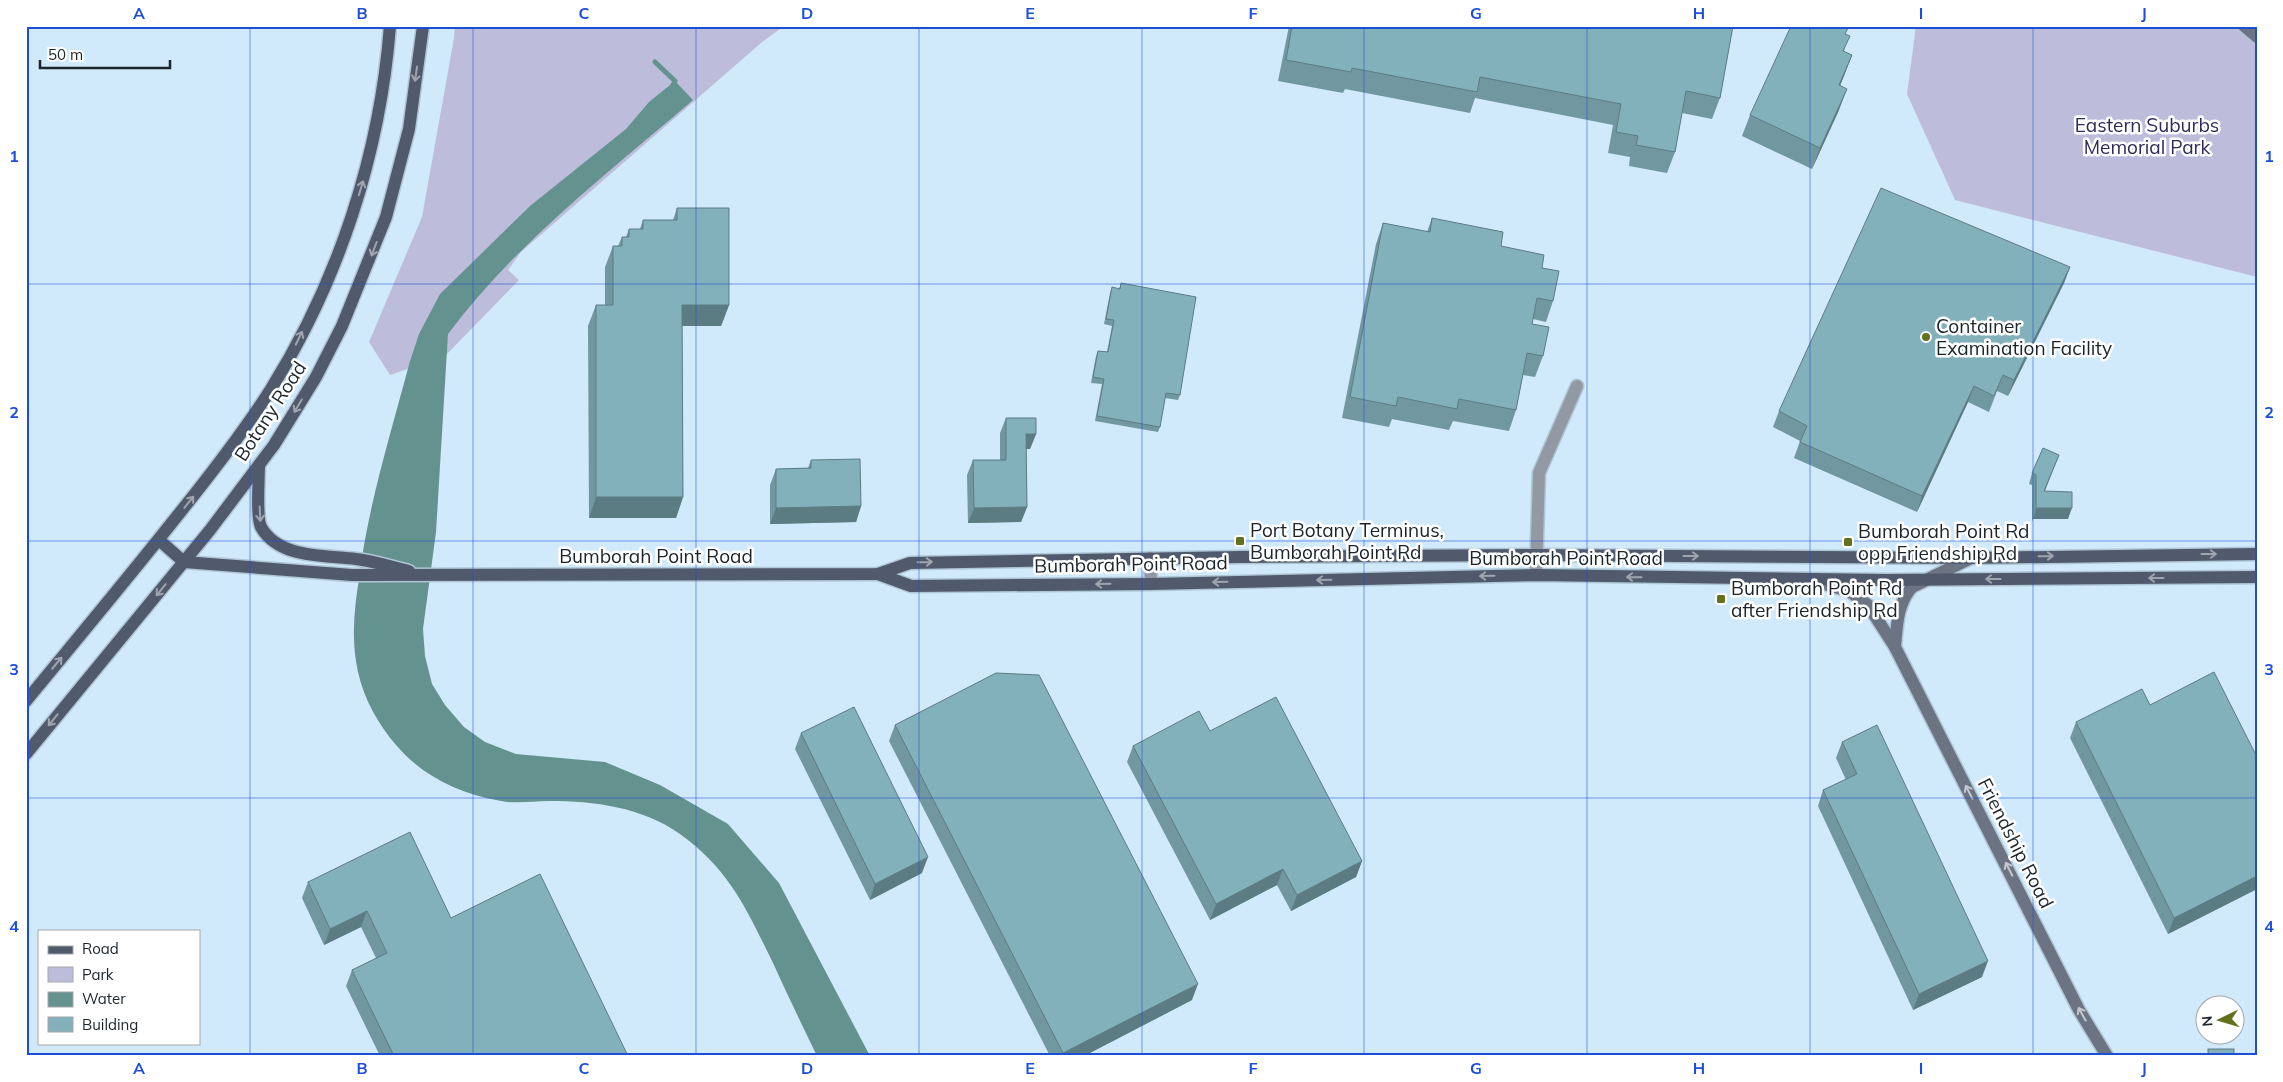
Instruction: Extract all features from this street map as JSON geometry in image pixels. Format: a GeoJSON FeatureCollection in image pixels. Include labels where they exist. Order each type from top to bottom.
{"type":"FeatureCollection","features":[{"type":"Feature","properties":{"kind":"main road","name":"Botany Road"},"geometry":{"type":"LineString","coordinates":[[26,701],[159,540],[253,416],[294,350],[324,286],[356,206],[366,172],[387,62],[390,26]]}},
{"type":"Feature","properties":{"kind":"main road","name":"Botany Road"},"geometry":{"type":"LineString","coordinates":[[26,754],[184,562],[259,466],[288,424],[342,326],[386,217],[409,129],[424,26]]}},
{"type":"Feature","properties":{"kind":"main road","name":"Bumborah Point Road"},"geometry":{"type":"LineString","coordinates":[[259,466],[258,513],[260,525],[276,543],[293,551],[357,559],[434,576]]}},
{"type":"Feature","properties":{"kind":"main road"},"geometry":{"type":"LineString","coordinates":[[159,540],[184,562]]}},
{"type":"Feature","properties":{"kind":"main road","name":"Bumborah Point Road"},"geometry":{"type":"LineString","coordinates":[[184,562],[352,575],[434,576],[878,574],[910,563],[1150,558],[1537,555],[1971,558],[2257,554]]}},
{"type":"Feature","properties":{"kind":"main road","name":"Bumborah Point Road"},"geometry":{"type":"LineString","coordinates":[[878,574],[911,586],[1151,584],[1536,575],[1806,579],[2257,577]]}},
{"type":"Feature","properties":{"kind":"street"},"geometry":{"type":"LineString","coordinates":[[2244,26],[2257,37]]}},
{"type":"Feature","properties":{"kind":"street"},"geometry":{"type":"LineString","coordinates":[[1536,575],[1539,473],[1577,386]]}},
{"type":"Feature","properties":{"kind":"street"},"geometry":{"type":"LineString","coordinates":[[1150,558],[1151,584]]}},
{"type":"Feature","properties":{"kind":"street"},"geometry":{"type":"LineString","coordinates":[[1895,646],[1900,605],[1912,587],[1971,558]]}},
{"type":"Feature","properties":{"kind":"street","name":"Friendship Road"},"geometry":{"type":"LineString","coordinates":[[1806,579],[1849,591],[1868,605],[1895,646],[2080,1010],[2107,1056]]}},
{"type":"Feature","properties":{"kind":"green space"},"geometry":{"type":"Polygon","coordinates":[[[455,26],[784,26],[761,43],[521,252],[508,270],[519,280],[445,356],[390,375],[369,342],[422,217],[455,26]]]}},
{"type":"Feature","properties":{"kind":"green space","name":"Eastern Suburbs Memorial Park"},"geometry":{"type":"Polygon","coordinates":[[[1916,26],[2257,26],[2257,277],[1955,200],[1907,94],[1916,26]]]}},
{"type":"Feature","properties":{"kind":"water"},"geometry":{"type":"Polygon","coordinates":[[[675,81],[693,100],[533,239],[503,269],[448,334],[436,532],[423,629],[425,656],[432,684],[445,705],[464,727],[485,742],[516,754],[605,762],[660,785],[728,824],[779,883],[870,1056],[817,1056],[764,944],[736,892],[712,862],[680,834],[650,817],[617,807],[566,801],[507,802],[471,794],[443,782],[406,756],[389,737],[368,701],[358,672],[354,649],[355,614],[368,524],[410,361],[419,334],[440,294],[530,206],[626,129],[649,102],[675,81]]]}},
{"type":"Feature","properties":{"kind":"building"},"geometry":{"type":"Polygon","coordinates":[[[1292,26],[1733,26],[1720,98],[1686,91],[1675,152],[1636,145],[1638,136],[1616,132],[1621,104],[1480,77],[1477,92],[1352,68],[1351,72],[1286,60],[1292,26]]]}},
{"type":"Feature","properties":{"kind":"building"},"geometry":{"type":"Polygon","coordinates":[[[1791,26],[1849,26],[1845,34],[1850,36],[1843,51],[1852,55],[1839,85],[1847,89],[1820,148],[1750,115],[1791,26]]]}},
{"type":"Feature","properties":{"kind":"building","name":"Container Examination Facility"},"geometry":{"type":"Polygon","coordinates":[[[1881,188],[2070,267],[2014,380],[2003,375],[1994,396],[1974,386],[1922,496],[1800,442],[1807,426],[1779,411],[1881,188]]]}},
{"type":"Feature","properties":{"kind":"building"},"geometry":{"type":"Polygon","coordinates":[[[677,208],[729,208],[729,305],[682,305],[683,497],[596,497],[596,305],[613,305],[613,246],[622,246],[622,237],[629,237],[629,229],[643,229],[643,220],[677,220],[677,208]]]}},
{"type":"Feature","properties":{"kind":"building"},"geometry":{"type":"Polygon","coordinates":[[[1432,218],[1503,232],[1501,246],[1544,255],[1542,268],[1559,271],[1553,301],[1537,298],[1532,324],[1549,327],[1543,356],[1527,353],[1516,410],[1459,399],[1457,409],[1398,397],[1396,406],[1350,397],[1383,223],[1430,232],[1432,218]]]}},
{"type":"Feature","properties":{"kind":"building"},"geometry":{"type":"Polygon","coordinates":[[[1121,283],[1196,297],[1180,395],[1166,393],[1160,427],[1097,416],[1104,379],[1093,377],[1098,351],[1108,352],[1114,320],[1106,319],[1112,287],[1120,289],[1121,283]]]}},
{"type":"Feature","properties":{"kind":"building"},"geometry":{"type":"Polygon","coordinates":[[[1006,418],[1036,418],[1036,434],[1026,434],[1027,507],[974,508],[973,460],[1006,460],[1006,418]]]}},
{"type":"Feature","properties":{"kind":"building"},"geometry":{"type":"Polygon","coordinates":[[[2043,448],[2059,455],[2044,491],[2072,492],[2072,508],[2037,508],[2036,511],[2036,475],[2032,473],[2043,448]]]}},
{"type":"Feature","properties":{"kind":"building"},"geometry":{"type":"Polygon","coordinates":[[[860,459],[861,506],[776,508],[776,469],[811,468],[811,460],[860,459]]]}},
{"type":"Feature","properties":{"kind":"building"},"geometry":{"type":"Polygon","coordinates":[[[2214,672],[2257,757],[2257,876],[2174,918],[2076,722],[2142,689],[2150,705],[2214,672]]]}},
{"type":"Feature","properties":{"kind":"building"},"geometry":{"type":"Polygon","coordinates":[[[996,673],[1039,675],[1198,984],[1063,1053],[895,725],[996,673]]]}},
{"type":"Feature","properties":{"kind":"building"},"geometry":{"type":"Polygon","coordinates":[[[1276,697],[1362,861],[1297,895],[1283,869],[1216,904],[1133,746],[1199,711],[1210,731],[1276,697]]]}},
{"type":"Feature","properties":{"kind":"building"},"geometry":{"type":"Polygon","coordinates":[[[854,707],[928,857],[875,884],[801,733],[854,707]]]}},
{"type":"Feature","properties":{"kind":"building"},"geometry":{"type":"Polygon","coordinates":[[[1877,725],[1988,961],[1919,994],[1823,790],[1857,774],[1842,742],[1877,725]]]}},
{"type":"Feature","properties":{"kind":"building"},"geometry":{"type":"Polygon","coordinates":[[[410,832],[451,918],[540,874],[628,1056],[394,1056],[352,970],[387,953],[367,911],[330,929],[308,882],[410,832]]]}},
{"type":"Feature","properties":{"kind":"building"},"geometry":{"type":"Polygon","coordinates":[[[2208,1049],[2234,1049],[2234,1056],[2208,1056],[2208,1049]]]}},
{"type":"Feature","properties":{"kind":"waterway"},"geometry":{"type":"LineString","coordinates":[[655,62],[675,81],[673,85]]}},
{"type":"Feature","properties":{"kind":"place","name":"Container Examination Facility"},"geometry":{"type":"Point","coordinates":[1926,337]}},
{"type":"Feature","properties":{"kind":"place","name":"Port Botany Terminus, Bumborah Point Rd"},"geometry":{"type":"Point","coordinates":[1240,541]}},
{"type":"Feature","properties":{"kind":"place","name":"Bumborah Point Rd opp Friendship Rd"},"geometry":{"type":"Point","coordinates":[1848,542]}},
{"type":"Feature","properties":{"kind":"place","name":"Bumborah Point Rd after Friendship Rd"},"geometry":{"type":"Point","coordinates":[1721,599]}}]}
